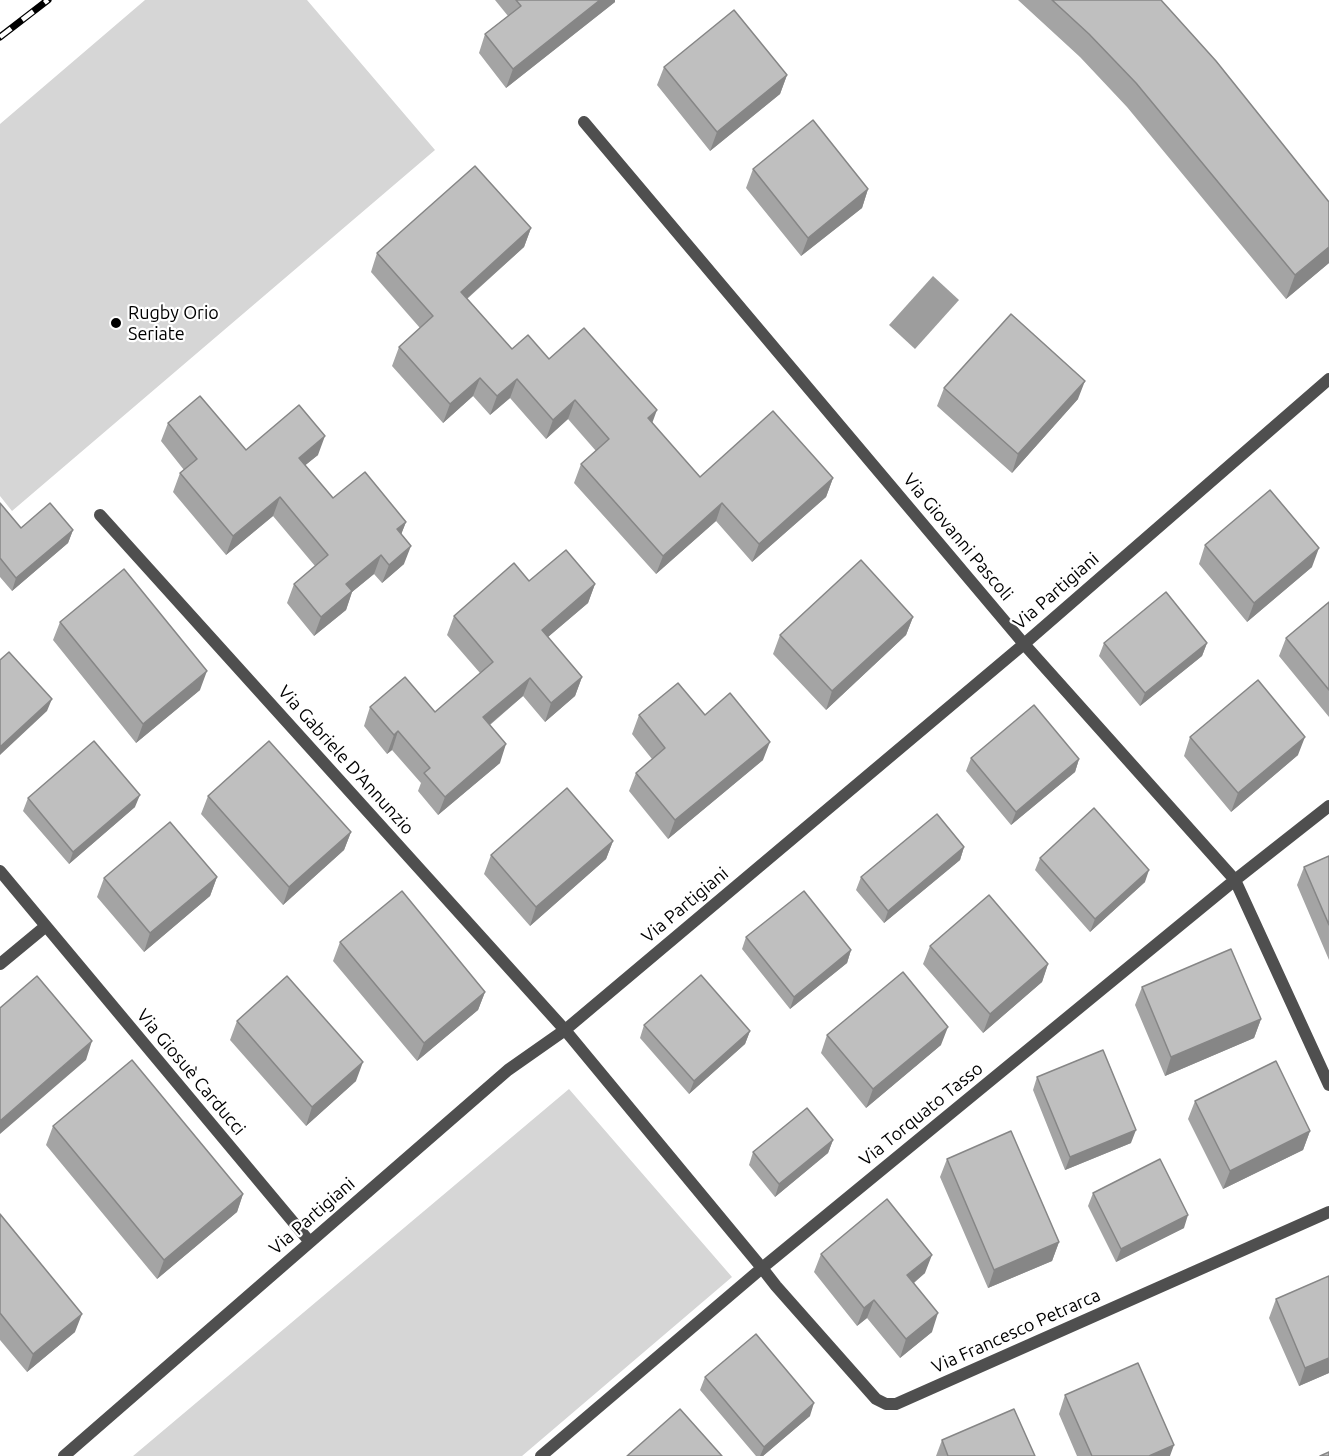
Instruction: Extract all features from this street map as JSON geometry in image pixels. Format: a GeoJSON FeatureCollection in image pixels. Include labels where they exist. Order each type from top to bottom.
{"type":"FeatureCollection","features":[{"type":"Feature","properties":{"kind":"street","name":"Via Giovanni Pascoli"},"geometry":{"type":"LineString","coordinates":[[584,122],[1024,644],[1235,880],[1329,1085]]}},
{"type":"Feature","properties":{"kind":"street","name":"Via Partigiani"},"geometry":{"type":"LineString","coordinates":[[63,1456],[508,1070],[565,1030],[1024,644],[1329,379]]}},
{"type":"Feature","properties":{"kind":"street","name":"Via Gabriele D'Annunzio"},"geometry":{"type":"LineString","coordinates":[[100,515],[565,1030],[762,1268]]}},
{"type":"Feature","properties":{"kind":"street","name":"Via Torquato Tasso"},"geometry":{"type":"LineString","coordinates":[[542,1456],[762,1268],[1235,880],[1329,806]]}},
{"type":"Feature","properties":{"kind":"street","name":"Via Giosuè Carducci"},"geometry":{"type":"LineString","coordinates":[[0,871],[309,1241]]}},
{"type":"Feature","properties":{"kind":"street"},"geometry":{"type":"LineString","coordinates":[[0,964],[46,926]]}},
{"type":"Feature","properties":{"kind":"street","name":"Via Francesco Petrarca"},"geometry":{"type":"LineString","coordinates":[[762,1268],[876,1399],[886,1404],[896,1404],[1329,1212]]}},
{"type":"Feature","properties":{"kind":"shaded area","name":"Rugby Orio Seriate"},"geometry":{"type":"Polygon","coordinates":[[[145,0],[307,0],[435,150],[12,511],[0,496],[0,124],[145,0]]]}},
{"type":"Feature","properties":{"kind":"shaded area"},"geometry":{"type":"Polygon","coordinates":[[[933,276],[959,300],[915,349],[889,325],[933,276]]]}},
{"type":"Feature","properties":{"kind":"shaded area"},"geometry":{"type":"Polygon","coordinates":[[[569,1089],[732,1277],[522,1456],[133,1456],[569,1089]]]}},
{"type":"Feature","properties":{"kind":"building"},"geometry":{"type":"Polygon","coordinates":[[[516,0],[600,0],[513,69],[485,34],[521,6],[516,0]]]}},
{"type":"Feature","properties":{"kind":"building"},"geometry":{"type":"Polygon","coordinates":[[[1052,0],[1161,0],[1216,61],[1329,202],[1329,247],[1295,275],[1136,83],[1089,34],[1052,0]]]}},
{"type":"Feature","properties":{"kind":"building"},"geometry":{"type":"Polygon","coordinates":[[[734,10],[787,75],[717,132],[664,67],[734,10]]]}},
{"type":"Feature","properties":{"kind":"building"},"geometry":{"type":"Polygon","coordinates":[[[813,120],[868,189],[808,238],[753,169],[813,120]]]}},
{"type":"Feature","properties":{"kind":"building"},"geometry":{"type":"Polygon","coordinates":[[[475,166],[531,228],[461,292],[512,349],[528,335],[549,359],[584,328],[657,410],[648,418],[700,477],[773,411],[833,478],[759,544],[722,503],[663,556],[581,464],[609,439],[575,400],[553,420],[517,379],[497,396],[480,378],[450,404],[399,347],[433,316],[377,253],[475,166]]]}},
{"type":"Feature","properties":{"kind":"building"},"geometry":{"type":"Polygon","coordinates":[[[1011,314],[1085,381],[1018,454],[944,388],[1011,314]]]}},
{"type":"Feature","properties":{"kind":"building"},"geometry":{"type":"Polygon","coordinates":[[[200,396],[246,450],[299,405],[325,436],[299,458],[333,498],[365,472],[406,522],[397,529],[411,546],[389,565],[381,555],[346,584],[352,591],[321,617],[294,584],[328,555],[280,497],[233,536],[180,473],[197,459],[168,423],[200,396]]]}},
{"type":"Feature","properties":{"kind":"building"},"geometry":{"type":"Polygon","coordinates":[[[1270,490],[1319,548],[1254,603],[1205,545],[1270,490]]]}},
{"type":"Feature","properties":{"kind":"building"},"geometry":{"type":"Polygon","coordinates":[[[0,503],[21,528],[50,503],[73,530],[16,578],[0,558],[0,503]]]}},
{"type":"Feature","properties":{"kind":"building"},"geometry":{"type":"Polygon","coordinates":[[[566,550],[595,584],[542,630],[582,677],[551,703],[530,678],[483,717],[506,744],[445,797],[424,773],[430,768],[398,731],[394,735],[370,707],[405,677],[435,712],[493,662],[454,616],[514,563],[529,581],[566,550]]]}},
{"type":"Feature","properties":{"kind":"building"},"geometry":{"type":"Polygon","coordinates":[[[861,560],[913,617],[832,691],[780,635],[861,560]]]}},
{"type":"Feature","properties":{"kind":"building"},"geometry":{"type":"Polygon","coordinates":[[[124,569],[207,671],[143,724],[60,622],[124,569]]]}},
{"type":"Feature","properties":{"kind":"building"},"geometry":{"type":"Polygon","coordinates":[[[1166,592],[1207,643],[1145,693],[1104,643],[1166,592]]]}},
{"type":"Feature","properties":{"kind":"building"},"geometry":{"type":"Polygon","coordinates":[[[1329,602],[1329,690],[1286,638],[1329,602]]]}},
{"type":"Feature","properties":{"kind":"building"},"geometry":{"type":"Polygon","coordinates":[[[9,652],[52,699],[0,747],[0,660],[9,652]]]}},
{"type":"Feature","properties":{"kind":"building"},"geometry":{"type":"Polygon","coordinates":[[[1258,680],[1305,737],[1238,793],[1190,737],[1258,680]]]}},
{"type":"Feature","properties":{"kind":"building"},"geometry":{"type":"Polygon","coordinates":[[[678,683],[705,715],[730,693],[770,742],[675,820],[636,773],[665,748],[639,715],[678,683]]]}},
{"type":"Feature","properties":{"kind":"building"},"geometry":{"type":"Polygon","coordinates":[[[1034,705],[1079,759],[1016,812],[971,758],[1034,705]]]}},
{"type":"Feature","properties":{"kind":"building"},"geometry":{"type":"Polygon","coordinates":[[[94,741],[140,795],[73,852],[28,798],[94,741]]]}},
{"type":"Feature","properties":{"kind":"building"},"geometry":{"type":"Polygon","coordinates":[[[269,741],[351,832],[289,887],[208,796],[269,741]]]}},
{"type":"Feature","properties":{"kind":"building"},"geometry":{"type":"Polygon","coordinates":[[[567,788],[613,841],[536,907],[491,855],[567,788]]]}},
{"type":"Feature","properties":{"kind":"building"},"geometry":{"type":"Polygon","coordinates":[[[1094,808],[1149,870],[1095,919],[1040,858],[1094,808]]]}},
{"type":"Feature","properties":{"kind":"building"},"geometry":{"type":"Polygon","coordinates":[[[937,814],[964,847],[888,911],[861,877],[937,814]]]}},
{"type":"Feature","properties":{"kind":"building"},"geometry":{"type":"Polygon","coordinates":[[[170,822],[217,877],[150,933],[104,878],[170,822]]]}},
{"type":"Feature","properties":{"kind":"building"},"geometry":{"type":"Polygon","coordinates":[[[1329,856],[1329,925],[1304,867],[1329,856]]]}},
{"type":"Feature","properties":{"kind":"building"},"geometry":{"type":"Polygon","coordinates":[[[402,891],[485,992],[424,1043],[340,942],[402,891]]]}},
{"type":"Feature","properties":{"kind":"building"},"geometry":{"type":"Polygon","coordinates":[[[804,891],[851,950],[794,997],[746,937],[804,891]]]}},
{"type":"Feature","properties":{"kind":"building"},"geometry":{"type":"Polygon","coordinates":[[[989,895],[1048,964],[990,1014],[930,946],[989,895]]]}},
{"type":"Feature","properties":{"kind":"building"},"geometry":{"type":"Polygon","coordinates":[[[1231,949],[1261,1019],[1171,1057],[1142,987],[1231,949]]]}},
{"type":"Feature","properties":{"kind":"building"},"geometry":{"type":"Polygon","coordinates":[[[903,972],[948,1027],[873,1089],[827,1035],[903,972]]]}},
{"type":"Feature","properties":{"kind":"building"},"geometry":{"type":"Polygon","coordinates":[[[701,975],[750,1031],[694,1081],[644,1025],[701,975]]]}},
{"type":"Feature","properties":{"kind":"building"},"geometry":{"type":"Polygon","coordinates":[[[37,976],[92,1041],[0,1121],[0,1008],[37,976]]]}},
{"type":"Feature","properties":{"kind":"building"},"geometry":{"type":"Polygon","coordinates":[[[287,976],[363,1062],[312,1107],[237,1021],[287,976]]]}},
{"type":"Feature","properties":{"kind":"building"},"geometry":{"type":"Polygon","coordinates":[[[1103,1050],[1136,1130],[1070,1157],[1037,1077],[1103,1050]]]}},
{"type":"Feature","properties":{"kind":"building"},"geometry":{"type":"Polygon","coordinates":[[[132,1060],[243,1194],[164,1260],[53,1126],[132,1060]]]}},
{"type":"Feature","properties":{"kind":"building"},"geometry":{"type":"Polygon","coordinates":[[[1276,1061],[1310,1131],[1230,1171],[1195,1101],[1276,1061]]]}},
{"type":"Feature","properties":{"kind":"building"},"geometry":{"type":"Polygon","coordinates":[[[807,1108],[833,1140],[779,1184],[753,1152],[807,1108]]]}},
{"type":"Feature","properties":{"kind":"building"},"geometry":{"type":"Polygon","coordinates":[[[1011,1131],[1059,1242],[994,1270],[947,1159],[1011,1131]]]}},
{"type":"Feature","properties":{"kind":"building"},"geometry":{"type":"Polygon","coordinates":[[[1160,1159],[1188,1215],[1121,1249],[1093,1193],[1160,1159]]]}},
{"type":"Feature","properties":{"kind":"building"},"geometry":{"type":"Polygon","coordinates":[[[887,1199],[932,1255],[907,1275],[938,1313],[906,1339],[874,1300],[864,1308],[821,1254],[887,1199]]]}},
{"type":"Feature","properties":{"kind":"building"},"geometry":{"type":"Polygon","coordinates":[[[0,1214],[82,1314],[33,1354],[0,1313],[0,1214]]]}},
{"type":"Feature","properties":{"kind":"building"},"geometry":{"type":"Polygon","coordinates":[[[1329,1276],[1329,1358],[1305,1368],[1276,1299],[1329,1276]]]}},
{"type":"Feature","properties":{"kind":"building"},"geometry":{"type":"Polygon","coordinates":[[[756,1334],[814,1403],[764,1447],[705,1377],[756,1334]]]}},
{"type":"Feature","properties":{"kind":"building"},"geometry":{"type":"Polygon","coordinates":[[[1138,1363],[1174,1445],[1149,1456],[1092,1456],[1065,1395],[1138,1363]]]}},
{"type":"Feature","properties":{"kind":"building"},"geometry":{"type":"Polygon","coordinates":[[[680,1409],[722,1456],[627,1456],[680,1409]]]}},
{"type":"Feature","properties":{"kind":"building"},"geometry":{"type":"Polygon","coordinates":[[[1014,1409],[1035,1456],[948,1456],[942,1440],[1014,1409]]]}},
{"type":"Feature","properties":{"kind":"railway"},"geometry":{"type":"LineString","coordinates":[[0,37],[48,0]]}},
{"type":"Feature","properties":{"kind":"place","name":"Rugby Orio Seriate"},"geometry":{"type":"Point","coordinates":[116,323]}}]}
